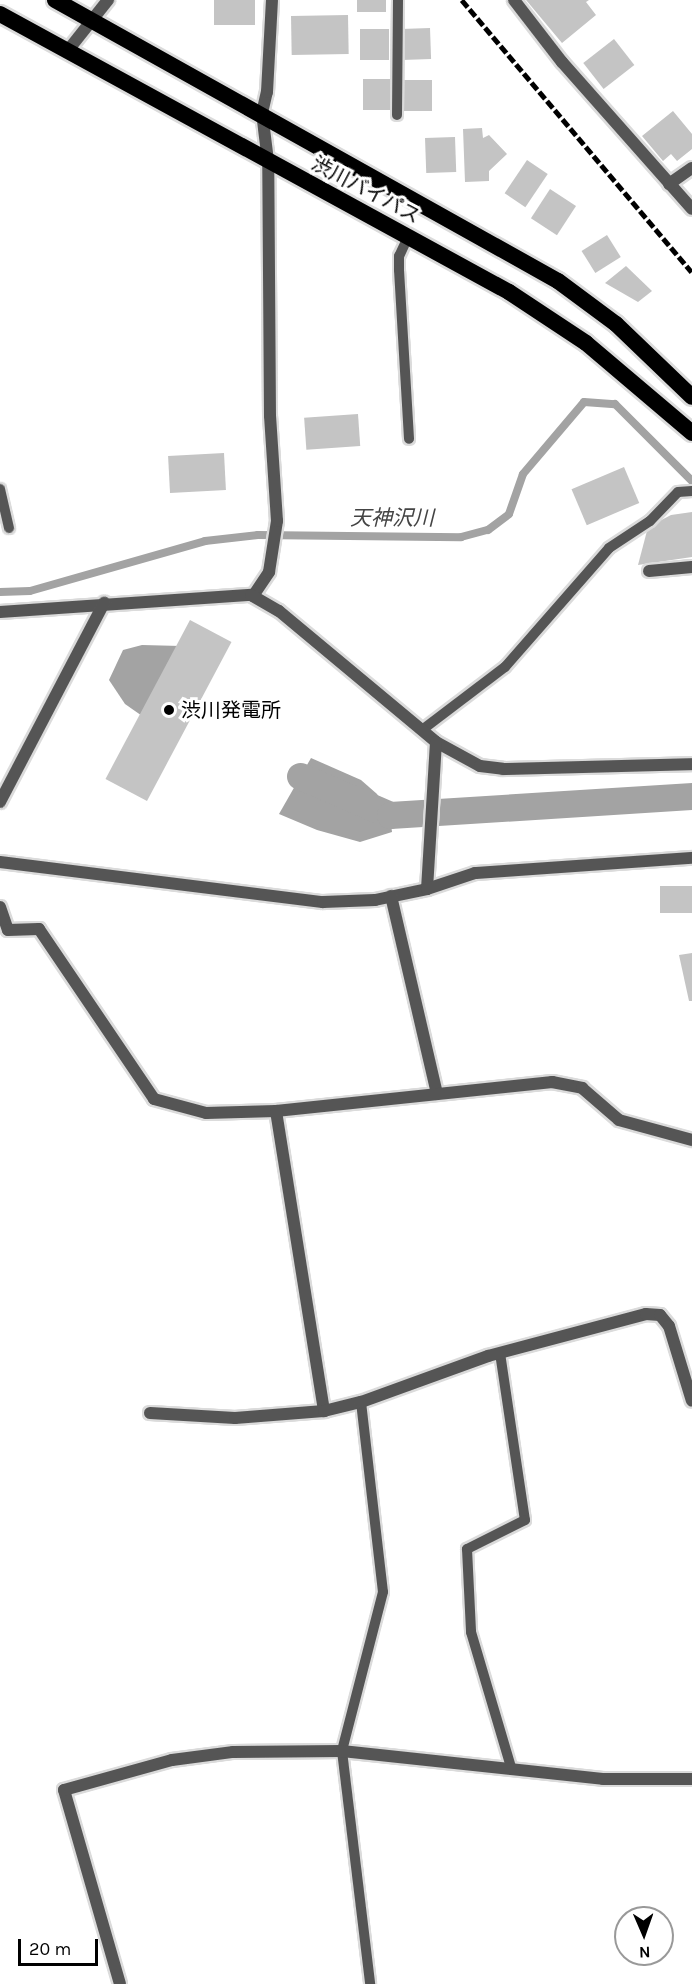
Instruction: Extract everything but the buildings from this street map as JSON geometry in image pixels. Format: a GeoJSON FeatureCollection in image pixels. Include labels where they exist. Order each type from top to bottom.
{"type":"FeatureCollection","features":[{"type":"Feature","properties":{"kind":"highway","name":"渋川バイパス"},"geometry":{"type":"LineString","coordinates":[[55,0],[262,113],[558,281],[616,324],[692,397]]}},
{"type":"Feature","properties":{"kind":"highway","name":"渋川バイパス"},"geometry":{"type":"LineString","coordinates":[[0,14],[69,49],[546,315],[623,373],[692,433]]}},
{"type":"Feature","properties":{"kind":"street"},"geometry":{"type":"LineString","coordinates":[[69,49],[90,19],[108,0]]}},
{"type":"Feature","properties":{"kind":"street"},"geometry":{"type":"LineString","coordinates":[[253,596],[269,572],[277,540],[270,416],[268,161],[262,113],[267,92],[272,0]]}},
{"type":"Feature","properties":{"kind":"street"},"geometry":{"type":"LineString","coordinates":[[514,0],[562,62],[692,209]]}},
{"type":"Feature","properties":{"kind":"street"},"geometry":{"type":"LineString","coordinates":[[669,184],[692,168]]}},
{"type":"Feature","properties":{"kind":"street"},"geometry":{"type":"LineString","coordinates":[[649,571],[692,567]]}},
{"type":"Feature","properties":{"kind":"street"},"geometry":{"type":"LineString","coordinates":[[0,612],[104,603],[253,596],[279,611],[436,742],[480,766],[503,769],[692,764]]}},
{"type":"Feature","properties":{"kind":"street"},"geometry":{"type":"LineString","coordinates":[[0,802],[104,603]]}},
{"type":"Feature","properties":{"kind":"street"},"geometry":{"type":"LineString","coordinates":[[427,889],[436,742]]}},
{"type":"Feature","properties":{"kind":"street"},"geometry":{"type":"LineString","coordinates":[[0,862],[322,902],[391,896],[427,889],[475,873],[692,858]]}},
{"type":"Feature","properties":{"kind":"street"},"geometry":{"type":"LineString","coordinates":[[391,896],[437,1094]]}},
{"type":"Feature","properties":{"kind":"street"},"geometry":{"type":"LineString","coordinates":[[0,907],[8,930],[39,928],[154,1099],[206,1113],[276,1111],[552,1082],[582,1088],[619,1120],[692,1140]]}},
{"type":"Feature","properties":{"kind":"street"},"geometry":{"type":"LineString","coordinates":[[276,1111],[324,1411]]}},
{"type":"Feature","properties":{"kind":"street"},"geometry":{"type":"LineString","coordinates":[[150,1413],[235,1418],[324,1411],[361,1402],[500,1353],[646,1314],[660,1315],[669,1326],[692,1401]]}},
{"type":"Feature","properties":{"kind":"street"},"geometry":{"type":"LineString","coordinates":[[120,1984],[64,1790],[172,1760],[233,1752],[342,1751],[603,1779],[692,1779]]}},
{"type":"Feature","properties":{"kind":"lane"},"geometry":{"type":"LineString","coordinates":[[397,115],[398,0]]}},
{"type":"Feature","properties":{"kind":"lane"},"geometry":{"type":"LineString","coordinates":[[408,237],[399,256],[399,270],[409,440]]}},
{"type":"Feature","properties":{"kind":"lane"},"geometry":{"type":"LineString","coordinates":[[0,489],[9,528]]}},
{"type":"Feature","properties":{"kind":"lane"},"geometry":{"type":"LineString","coordinates":[[422,730],[506,667],[609,548],[650,521],[678,492],[692,491]]}},
{"type":"Feature","properties":{"kind":"lane"},"geometry":{"type":"LineString","coordinates":[[500,1353],[525,1520],[467,1549],[471,1632],[512,1770]]}},
{"type":"Feature","properties":{"kind":"lane"},"geometry":{"type":"LineString","coordinates":[[361,1402],[382,1592],[342,1751],[370,1984]]}},
{"type":"Feature","properties":{"kind":"shaded area"},"geometry":{"type":"Polygon","coordinates":[[[142,645],[181,646],[145,718],[125,704],[109,680],[123,650],[142,645]]]}},
{"type":"Feature","properties":{"kind":"shaded area"},"geometry":{"type":"Polygon","coordinates":[[[311,758],[361,780],[377,794],[390,815],[392,832],[360,842],[317,830],[279,814],[311,758]]]}},
{"type":"Feature","properties":{"kind":"waterway","name":"天神沢川"},"geometry":{"type":"LineString","coordinates":[[0,592],[30,591],[205,541],[258,535],[461,537],[488,530],[509,514],[523,474],[584,402],[615,404],[692,481]]}},
{"type":"Feature","properties":{"kind":"waterway"},"geometry":{"type":"LineString","coordinates":[[300,776],[390,815],[692,796]]}},
{"type":"Feature","properties":{"kind":"railway"},"geometry":{"type":"LineString","coordinates":[[462,0],[692,272]]}},
{"type":"Feature","properties":{"kind":"place","name":"渋川発電所"},"geometry":{"type":"Point","coordinates":[169,710]}}]}
